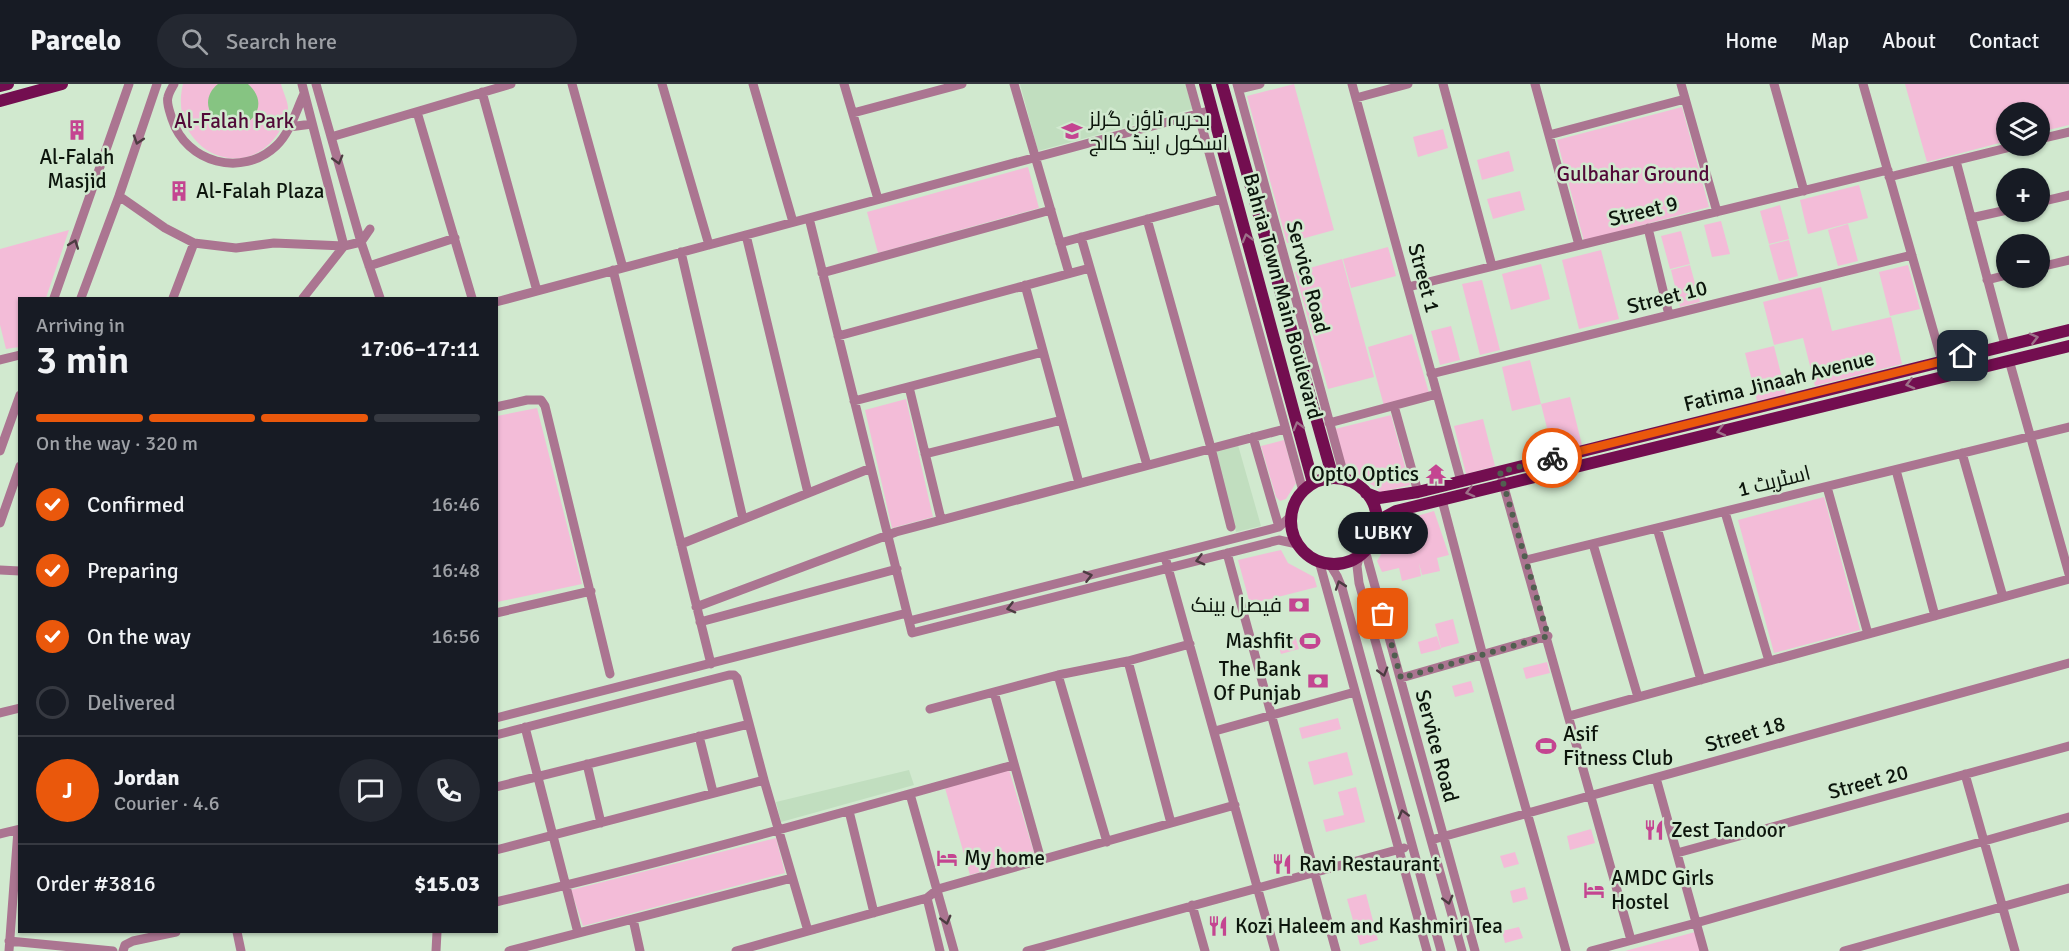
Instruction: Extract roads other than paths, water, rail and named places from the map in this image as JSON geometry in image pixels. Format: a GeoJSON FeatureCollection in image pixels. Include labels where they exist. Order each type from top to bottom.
{"type":"FeatureCollection","features":[{"type":"Feature","properties":{"kind":"main road"},"geometry":{"type":"LineString","coordinates":[[0,86],[8,84]]}},
{"type":"Feature","properties":{"kind":"main road"},"geometry":{"type":"LineString","coordinates":[[0,101],[62,84]]}},
{"type":"Feature","properties":{"kind":"main road","name":"Bahria Town Main Boulevard"},"geometry":{"type":"LineString","coordinates":[[1205,84],[1314,483]]}},
{"type":"Feature","properties":{"kind":"main road","name":"Bahria Town Main Boulevard"},"geometry":{"type":"LineString","coordinates":[[1222,84],[1339,479]]}},
{"type":"Feature","properties":{"kind":"main road","name":"Fatima Jinaah Avenue"},"geometry":{"type":"LineString","coordinates":[[1376,526],[1390,513],[1442,500],[1502,478],[1942,361],[2069,330]]}},
{"type":"Feature","properties":{"kind":"main road","name":"Fatima Jinaah Avenue"},"geometry":{"type":"LineString","coordinates":[[1366,493],[1379,498],[1418,492],[1461,481],[1502,478],[2069,346]]}},
{"type":"Feature","properties":{"kind":"main road"},"geometry":{"type":"LineString","coordinates":[[1339,479],[1353,483],[1366,493],[1375,509],[1374,535],[1363,552],[1346,562],[1324,562],[1311,557],[1298,544],[1292,531],[1293,507],[1303,491],[1314,483],[1339,479]]}},
{"type":"Feature","properties":{"kind":"street"},"geometry":{"type":"LineString","coordinates":[[54,297],[129,84]]}},
{"type":"Feature","properties":{"kind":"street"},"geometry":{"type":"LineString","coordinates":[[81,297],[157,84]]}},
{"type":"Feature","properties":{"kind":"street"},"geometry":{"type":"LineString","coordinates":[[163,84],[176,130],[185,143],[198,154],[213,161],[229,164],[246,163],[275,148],[285,138],[304,94]]}},
{"type":"Feature","properties":{"kind":"street"},"geometry":{"type":"LineString","coordinates":[[167,98],[174,84]]}},
{"type":"Feature","properties":{"kind":"street"},"geometry":{"type":"LineString","coordinates":[[302,84],[344,246]]}},
{"type":"Feature","properties":{"kind":"street"},"geometry":{"type":"LineString","coordinates":[[316,84],[361,242],[380,297]]}},
{"type":"Feature","properties":{"kind":"street"},"geometry":{"type":"LineString","coordinates":[[331,137],[511,84]]}},
{"type":"Feature","properties":{"kind":"street"},"geometry":{"type":"LineString","coordinates":[[572,84],[711,664]]}},
{"type":"Feature","properties":{"kind":"street"},"geometry":{"type":"LineString","coordinates":[[662,84],[709,245]]}},
{"type":"Feature","properties":{"kind":"street"},"geometry":{"type":"LineString","coordinates":[[753,84],[793,222]]}},
{"type":"Feature","properties":{"kind":"street"},"geometry":{"type":"LineString","coordinates":[[844,84],[878,199]]}},
{"type":"Feature","properties":{"kind":"street"},"geometry":{"type":"LineString","coordinates":[[853,113],[962,84]]}},
{"type":"Feature","properties":{"kind":"street"},"geometry":{"type":"LineString","coordinates":[[1014,84],[1069,273]]}},
{"type":"Feature","properties":{"kind":"street"},"geometry":{"type":"LineString","coordinates":[[1190,84],[1303,491]]}},
{"type":"Feature","properties":{"kind":"street"},"geometry":{"type":"LineString","coordinates":[[1227,100],[1239,90],[1260,84]]}},
{"type":"Feature","properties":{"kind":"street","name":"Street 1"},"geometry":{"type":"LineString","coordinates":[[1352,84],[1461,481]]}},
{"type":"Feature","properties":{"kind":"street"},"geometry":{"type":"LineString","coordinates":[[1356,98],[1408,84]]}},
{"type":"Feature","properties":{"kind":"street"},"geometry":{"type":"LineString","coordinates":[[1443,84],[1492,266]]}},
{"type":"Feature","properties":{"kind":"street"},"geometry":{"type":"LineString","coordinates":[[1535,84],[1579,245]]}},
{"type":"Feature","properties":{"kind":"street"},"geometry":{"type":"LineString","coordinates":[[1681,84],[1716,212]]}},
{"type":"Feature","properties":{"kind":"street"},"geometry":{"type":"LineString","coordinates":[[1774,84],[1804,191]]}},
{"type":"Feature","properties":{"kind":"street"},"geometry":{"type":"LineString","coordinates":[[1863,84],[1942,361]]}},
{"type":"Feature","properties":{"kind":"street","name":"Service Road"},"geometry":{"type":"LineString","coordinates":[[1239,90],[1329,423],[1339,479]]}},
{"type":"Feature","properties":{"kind":"street"},"geometry":{"type":"LineString","coordinates":[[482,92],[537,291]]}},
{"type":"Feature","properties":{"kind":"street"},"geometry":{"type":"LineString","coordinates":[[1549,135],[1685,99]]}},
{"type":"Feature","properties":{"kind":"street"},"geometry":{"type":"LineString","coordinates":[[498,301],[1212,110]]}},
{"type":"Feature","properties":{"kind":"street"},"geometry":{"type":"LineString","coordinates":[[417,111],[472,297]]}},
{"type":"Feature","properties":{"kind":"street"},"geometry":{"type":"LineString","coordinates":[[289,127],[312,124]]}},
{"type":"Feature","properties":{"kind":"street"},"geometry":{"type":"LineString","coordinates":[[2050,137],[2069,132]]}},
{"type":"Feature","properties":{"kind":"street","name":"Street 9"},"geometry":{"type":"LineString","coordinates":[[1408,286],[1804,191],[1996,151]]}},
{"type":"Feature","properties":{"kind":"street"},"geometry":{"type":"LineString","coordinates":[[1956,161],[2005,345]]}},
{"type":"Feature","properties":{"kind":"street"},"geometry":{"type":"LineString","coordinates":[[2050,200],[2069,195]]}},
{"type":"Feature","properties":{"kind":"street"},"geometry":{"type":"LineString","coordinates":[[119,196],[165,228],[194,243],[236,248],[274,243],[344,246],[361,242],[370,229]]}},
{"type":"Feature","properties":{"kind":"street"},"geometry":{"type":"LineString","coordinates":[[1060,243],[1221,199]]}},
{"type":"Feature","properties":{"kind":"street"},"geometry":{"type":"LineString","coordinates":[[822,273],[1051,210]]}},
{"type":"Feature","properties":{"kind":"street"},"geometry":{"type":"LineString","coordinates":[[1971,218],[1996,212]]}},
{"type":"Feature","properties":{"kind":"street"},"geometry":{"type":"LineString","coordinates":[[809,218],[912,633],[1279,540],[1298,544]]}},
{"type":"Feature","properties":{"kind":"street"},"geometry":{"type":"LineString","coordinates":[[1147,219],[1231,527]]}},
{"type":"Feature","properties":{"kind":"street"},"geometry":{"type":"LineString","coordinates":[[1648,228],[1669,315]]}},
{"type":"Feature","properties":{"kind":"street"},"geometry":{"type":"LineString","coordinates":[[746,235],[808,493]]}},
{"type":"Feature","properties":{"kind":"street"},"geometry":{"type":"LineString","coordinates":[[1082,237],[1146,465]]}},
{"type":"Feature","properties":{"kind":"street"},"geometry":{"type":"LineString","coordinates":[[369,266],[455,238]]}},
{"type":"Feature","properties":{"kind":"street"},"geometry":{"type":"LineString","coordinates":[[173,297],[194,243]]}},
{"type":"Feature","properties":{"kind":"street"},"geometry":{"type":"LineString","coordinates":[[304,297],[344,246]]}},
{"type":"Feature","properties":{"kind":"street"},"geometry":{"type":"LineString","coordinates":[[681,252],[743,519]]}},
{"type":"Feature","properties":{"kind":"street","name":"Street 10"},"geometry":{"type":"LineString","coordinates":[[1431,374],[1912,255]]}},
{"type":"Feature","properties":{"kind":"street"},"geometry":{"type":"LineString","coordinates":[[2050,265],[2069,260]]}},
{"type":"Feature","properties":{"kind":"street"},"geometry":{"type":"LineString","coordinates":[[838,336],[1090,268]]}},
{"type":"Feature","properties":{"kind":"street"},"geometry":{"type":"LineString","coordinates":[[1987,280],[1996,278]]}},
{"type":"Feature","properties":{"kind":"street"},"geometry":{"type":"LineString","coordinates":[[1025,285],[1079,483]]}},
{"type":"Feature","properties":{"kind":"street"},"geometry":{"type":"LineString","coordinates":[[854,401],[1043,352]]}},
{"type":"Feature","properties":{"kind":"street"},"geometry":{"type":"LineString","coordinates":[[0,360],[18,356]]}},
{"type":"Feature","properties":{"kind":"street"},"geometry":{"type":"LineString","coordinates":[[2009,360],[2069,574]]}},
{"type":"Feature","properties":{"kind":"street"},"geometry":{"type":"LineString","coordinates":[[909,387],[941,519]]}},
{"type":"Feature","properties":{"kind":"street"},"geometry":{"type":"LineString","coordinates":[[1329,423],[1437,394]]}},
{"type":"Feature","properties":{"kind":"street"},"geometry":{"type":"LineString","coordinates":[[0,451],[5,423],[18,399]]}},
{"type":"Feature","properties":{"kind":"street"},"geometry":{"type":"LineString","coordinates":[[498,407],[535,399],[541,400],[545,405],[610,674]]}},
{"type":"Feature","properties":{"kind":"street"},"geometry":{"type":"LineString","coordinates":[[1394,406],[1418,492]]}},
{"type":"Feature","properties":{"kind":"street"},"geometry":{"type":"LineString","coordinates":[[925,454],[1062,420]]}},
{"type":"Feature","properties":{"kind":"street","name":"اسٹریٹ 1"},"geometry":{"type":"LineString","coordinates":[[1526,561],[2069,427]]}},
{"type":"Feature","properties":{"kind":"street"},"geometry":{"type":"LineString","coordinates":[[696,607],[888,535],[1285,429]]}},
{"type":"Feature","properties":{"kind":"street"},"geometry":{"type":"LineString","coordinates":[[1253,437],[1279,527]]}},
{"type":"Feature","properties":{"kind":"street"},"geometry":{"type":"LineString","coordinates":[[1962,453],[2003,597]]}},
{"type":"Feature","properties":{"kind":"street"},"geometry":{"type":"LineString","coordinates":[[681,544],[871,468]]}},
{"type":"Feature","properties":{"kind":"street"},"geometry":{"type":"LineString","coordinates":[[1896,470],[1935,616]]}},
{"type":"Feature","properties":{"kind":"street"},"geometry":{"type":"LineString","coordinates":[[0,523],[18,472]]}},
{"type":"Feature","properties":{"kind":"street"},"geometry":{"type":"LineString","coordinates":[[1502,478],[1548,636],[1631,940]]}},
{"type":"Feature","properties":{"kind":"street"},"geometry":{"type":"LineString","coordinates":[[1827,487],[1868,634]]}},
{"type":"Feature","properties":{"kind":"street"},"geometry":{"type":"LineString","coordinates":[[1442,500],[1483,656],[1566,951]]}},
{"type":"Feature","properties":{"kind":"street"},"geometry":{"type":"LineString","coordinates":[[1725,512],[1770,661]]}},
{"type":"Feature","properties":{"kind":"street"},"geometry":{"type":"LineString","coordinates":[[498,717],[711,664],[1165,557],[1279,527],[1291,516]]}},
{"type":"Feature","properties":{"kind":"street"},"geometry":{"type":"LineString","coordinates":[[1657,528],[1701,680]]}},
{"type":"Feature","properties":{"kind":"street"},"geometry":{"type":"LineString","coordinates":[[1593,544],[1638,697]]}},
{"type":"Feature","properties":{"kind":"street"},"geometry":{"type":"LineString","coordinates":[[1363,552],[1357,566],[1359,583],[1462,951]]}},
{"type":"Feature","properties":{"kind":"street","name":"Service Road"},"geometry":{"type":"LineString","coordinates":[[1363,552],[1401,678],[1475,951]]}},
{"type":"Feature","properties":{"kind":"street"},"geometry":{"type":"LineString","coordinates":[[1227,553],[1336,951]]}},
{"type":"Feature","properties":{"kind":"street"},"geometry":{"type":"LineString","coordinates":[[1165,557],[1275,951]]}},
{"type":"Feature","properties":{"kind":"street"},"geometry":{"type":"LineString","coordinates":[[1324,562],[1355,692],[1427,951]]}},
{"type":"Feature","properties":{"kind":"street"},"geometry":{"type":"LineString","coordinates":[[1324,562],[1335,571],[1342,588],[1441,951]]}},
{"type":"Feature","properties":{"kind":"street"},"geometry":{"type":"LineString","coordinates":[[700,622],[897,569]]}},
{"type":"Feature","properties":{"kind":"street"},"geometry":{"type":"LineString","coordinates":[[0,570],[18,572]]}},
{"type":"Feature","properties":{"kind":"street"},"geometry":{"type":"LineString","coordinates":[[1569,716],[2069,579]]}},
{"type":"Feature","properties":{"kind":"street"},"geometry":{"type":"LineString","coordinates":[[498,613],[591,591]]}},
{"type":"Feature","properties":{"kind":"street"},"geometry":{"type":"LineString","coordinates":[[1401,678],[1548,636]]}},
{"type":"Feature","properties":{"kind":"street"},"geometry":{"type":"LineString","coordinates":[[930,709],[1058,675],[1128,661],[1190,644]]}},
{"type":"Feature","properties":{"kind":"street"},"geometry":{"type":"LineString","coordinates":[[1128,661],[1171,823]]}},
{"type":"Feature","properties":{"kind":"street","name":"Street 18"},"geometry":{"type":"LineString","coordinates":[[1431,840],[2069,663]]}},
{"type":"Feature","properties":{"kind":"street"},"geometry":{"type":"LineString","coordinates":[[498,734],[734,675],[737,678],[808,931]]}},
{"type":"Feature","properties":{"kind":"street"},"geometry":{"type":"LineString","coordinates":[[1058,675],[1107,842]]}},
{"type":"Feature","properties":{"kind":"street"},"geometry":{"type":"LineString","coordinates":[[994,692],[1041,860]]}},
{"type":"Feature","properties":{"kind":"street"},"geometry":{"type":"LineString","coordinates":[[1215,731],[1355,692]]}},
{"type":"Feature","properties":{"kind":"street"},"geometry":{"type":"LineString","coordinates":[[0,713],[18,708]]}},
{"type":"Feature","properties":{"kind":"street"},"geometry":{"type":"LineString","coordinates":[[498,786],[749,724]]}},
{"type":"Feature","properties":{"kind":"street"},"geometry":{"type":"LineString","coordinates":[[525,727],[578,933]]}},
{"type":"Feature","properties":{"kind":"street"},"geometry":{"type":"LineString","coordinates":[[699,736],[713,792]]}},
{"type":"Feature","properties":{"kind":"street","name":"Street 20"},"geometry":{"type":"LineString","coordinates":[[1677,853],[2069,746]]}},
{"type":"Feature","properties":{"kind":"street"},"geometry":{"type":"LineString","coordinates":[[587,764],[601,823]]}},
{"type":"Feature","properties":{"kind":"street"},"geometry":{"type":"LineString","coordinates":[[498,902],[566,886],[849,811],[1013,765]]}},
{"type":"Feature","properties":{"kind":"street"},"geometry":{"type":"LineString","coordinates":[[1965,774],[2015,951]]}},
{"type":"Feature","properties":{"kind":"street"},"geometry":{"type":"LineString","coordinates":[[1656,778],[1704,951]]}},
{"type":"Feature","properties":{"kind":"street"},"geometry":{"type":"LineString","coordinates":[[498,850],[764,780]]}},
{"type":"Feature","properties":{"kind":"street"},"geometry":{"type":"LineString","coordinates":[[910,794],[954,951]]}},
{"type":"Feature","properties":{"kind":"street"},"geometry":{"type":"LineString","coordinates":[[736,951],[927,898],[938,889],[1235,806]]}},
{"type":"Feature","properties":{"kind":"street"},"geometry":{"type":"LineString","coordinates":[[849,811],[873,913]]}},
{"type":"Feature","properties":{"kind":"street"},"geometry":{"type":"LineString","coordinates":[[1591,951],[1984,842],[2069,816]]}},
{"type":"Feature","properties":{"kind":"street"},"geometry":{"type":"LineString","coordinates":[[0,834],[18,830]]}},
{"type":"Feature","properties":{"kind":"street"},"geometry":{"type":"LineString","coordinates":[[1027,951],[1412,845]]}},
{"type":"Feature","properties":{"kind":"street"},"geometry":{"type":"LineString","coordinates":[[9,951],[9,940],[15,919],[18,846]]}},
{"type":"Feature","properties":{"kind":"street"},"geometry":{"type":"LineString","coordinates":[[509,951],[792,878]]}},
{"type":"Feature","properties":{"kind":"street"},"geometry":{"type":"LineString","coordinates":[[1844,951],[2069,888]]}},
{"type":"Feature","properties":{"kind":"street"},"geometry":{"type":"LineString","coordinates":[[927,898],[940,950],[928,951]]}},
{"type":"Feature","properties":{"kind":"street"},"geometry":{"type":"LineString","coordinates":[[1192,906],[1205,951]]}},
{"type":"Feature","properties":{"kind":"street"},"geometry":{"type":"LineString","coordinates":[[633,919],[639,951]]}},
{"type":"Feature","properties":{"kind":"street"},"geometry":{"type":"LineString","coordinates":[[123,951],[125,945],[133,941],[171,933]]}},
{"type":"Feature","properties":{"kind":"street"},"geometry":{"type":"LineString","coordinates":[[237,933],[241,951]]}},
{"type":"Feature","properties":{"kind":"street"},"geometry":{"type":"LineString","coordinates":[[436,933],[436,951]]}},
{"type":"Feature","properties":{"kind":"street"},"geometry":{"type":"LineString","coordinates":[[9,940],[113,951]]}},
{"type":"Feature","properties":{"kind":"place","name":"Al-Falah Masjid"},"geometry":{"type":"Point","coordinates":[77,130]}},
{"type":"Feature","properties":{"kind":"place","name":"بحریہ ٹاؤن گرلز اسکول اینڈ کالج"},"geometry":{"type":"Point","coordinates":[1072,131]}},
{"type":"Feature","properties":{"kind":"place","name":"Al-Falah Plaza"},"geometry":{"type":"Point","coordinates":[179,191]}},
{"type":"Feature","properties":{"kind":"place","name":"OptO Optics"},"geometry":{"type":"Point","coordinates":[1436,474]}},
{"type":"Feature","properties":{"kind":"place","name":"فیصل بینک"},"geometry":{"type":"Point","coordinates":[1299,605]}},
{"type":"Feature","properties":{"kind":"place","name":"LUBKY"},"geometry":{"type":"Point","coordinates":[1383,614]}},
{"type":"Feature","properties":{"kind":"place","name":"Mashfit"},"geometry":{"type":"Point","coordinates":[1310,641]}},
{"type":"Feature","properties":{"kind":"place","name":"The Bank Of Punjab"},"geometry":{"type":"Point","coordinates":[1318,681]}},
{"type":"Feature","properties":{"kind":"place","name":"Asif Fitness Club"},"geometry":{"type":"Point","coordinates":[1546,746]}},
{"type":"Feature","properties":{"kind":"place","name":"Zest Tandoor"},"geometry":{"type":"Point","coordinates":[1654,830]}},
{"type":"Feature","properties":{"kind":"place","name":"My home"},"geometry":{"type":"Point","coordinates":[947,858]}},
{"type":"Feature","properties":{"kind":"place","name":"Ravi Restaurant"},"geometry":{"type":"Point","coordinates":[1282,864]}},
{"type":"Feature","properties":{"kind":"place","name":"AMDC Girls Hostel"},"geometry":{"type":"Point","coordinates":[1594,890]}},
{"type":"Feature","properties":{"kind":"place","name":"Kozi Haleem and Kashmiri Tea"},"geometry":{"type":"Point","coordinates":[1218,926]}},
{"type":"Feature","properties":{"kind":"park label","name":"Al-Falah Park"},"geometry":{"type":"Point","coordinates":[234,121]}},
{"type":"Feature","properties":{"kind":"park label","name":"Gulbahar Ground"},"geometry":{"type":"Point","coordinates":[1633,174]}}]}
